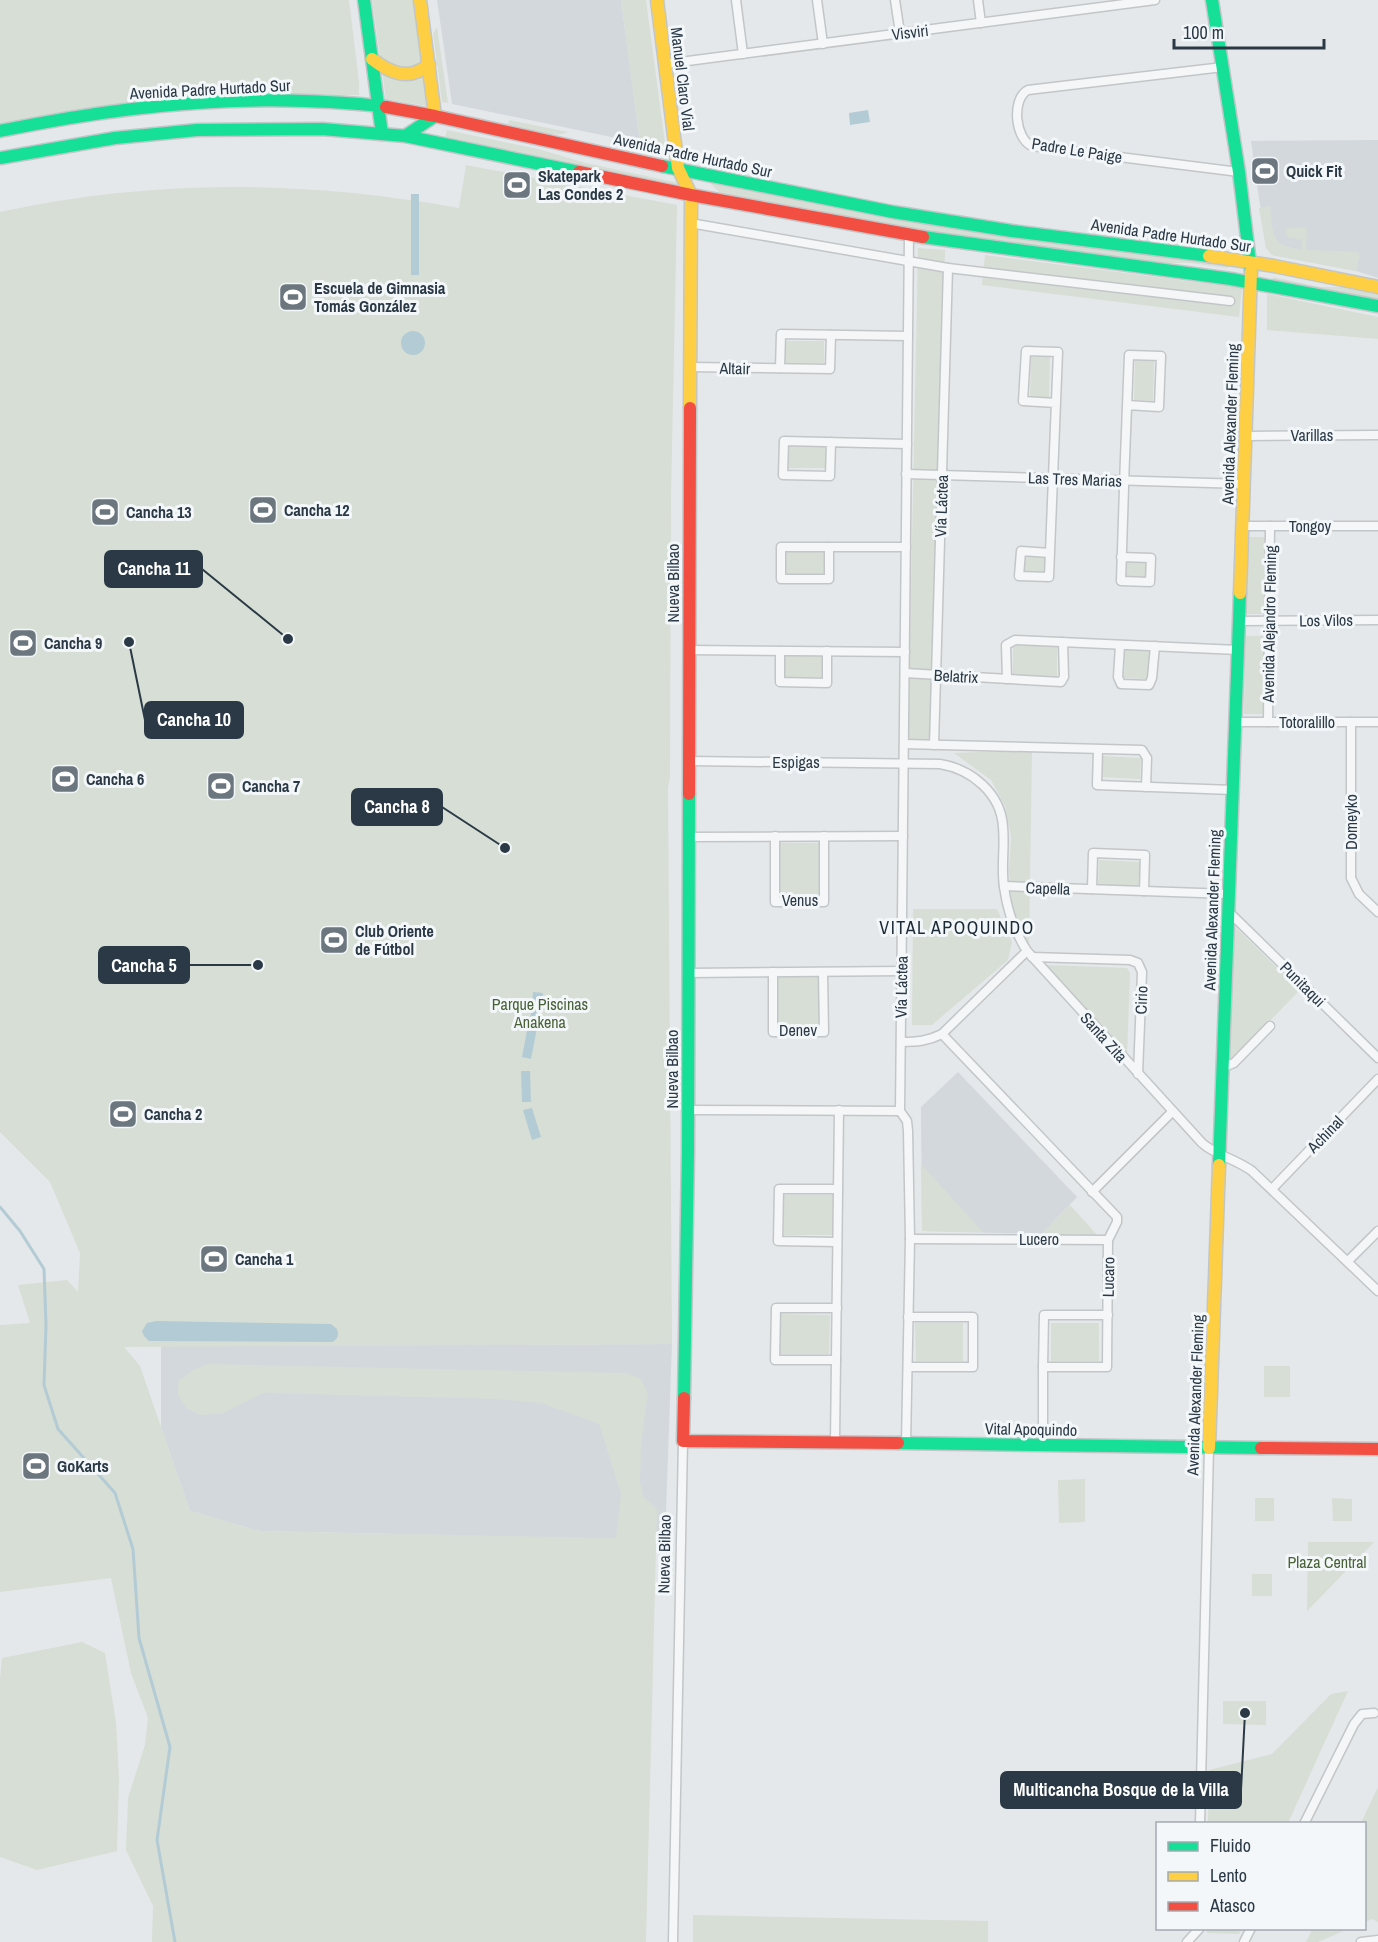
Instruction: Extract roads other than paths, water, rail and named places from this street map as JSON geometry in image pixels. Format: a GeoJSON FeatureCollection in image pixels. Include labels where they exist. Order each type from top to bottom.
{"type":"FeatureCollection","features":[{"type":"Feature","properties":{"kind":"main road"},"geometry":{"type":"LineString","coordinates":[[364,0],[382,134]]}},
{"type":"Feature","properties":{"kind":"main road"},"geometry":{"type":"LineString","coordinates":[[405,136],[435,116],[420,0]]}},
{"type":"Feature","properties":{"kind":"main road","name":"Manuel Claro Vial"},"geometry":{"type":"LineString","coordinates":[[657,0],[678,168],[691,195]]}},
{"type":"Feature","properties":{"kind":"main road","name":"Avenida Alexander Fleming"},"geometry":{"type":"LineString","coordinates":[[1209,1448],[1251,282],[1251,262],[1239,172],[1212,0]]}},
{"type":"Feature","properties":{"kind":"main road"},"geometry":{"type":"LineString","coordinates":[[372,59],[389,71],[402,75],[420,71],[429,64]]}},
{"type":"Feature","properties":{"kind":"main road","name":"Avenida Padre Hurtado Sur"},"geometry":{"type":"LineString","coordinates":[[0,131],[107,112],[189,104],[292,102],[378,106],[435,116],[842,204],[978,226],[1251,262],[1378,287]]}},
{"type":"Feature","properties":{"kind":"main road"},"geometry":{"type":"LineString","coordinates":[[0,158],[115,138],[197,130],[280,128],[405,136],[691,195],[909,235],[1251,282],[1378,306]]}},
{"type":"Feature","properties":{"kind":"main road","name":"Nueva Bilbao"},"geometry":{"type":"LineString","coordinates":[[683,1440],[688,1110],[691,195]]}},
{"type":"Feature","properties":{"kind":"main road","name":"Vital Apoquindo"},"geometry":{"type":"LineString","coordinates":[[683,1440],[1378,1449]]}},
{"type":"Feature","properties":{"kind":"street"},"geometry":{"type":"LineString","coordinates":[[736,0],[743,54]]}},
{"type":"Feature","properties":{"kind":"street"},"geometry":{"type":"LineString","coordinates":[[817,0],[823,44]]}},
{"type":"Feature","properties":{"kind":"street"},"geometry":{"type":"LineString","coordinates":[[895,0],[900,33]]}},
{"type":"Feature","properties":{"kind":"street"},"geometry":{"type":"LineString","coordinates":[[978,0],[981,23]]}},
{"type":"Feature","properties":{"kind":"street","name":"Visviri"},"geometry":{"type":"LineString","coordinates":[[665,64],[1155,0]]}},
{"type":"Feature","properties":{"kind":"street","name":"Padre Le Paige"},"geometry":{"type":"LineString","coordinates":[[1223,67],[1028,90],[1022,94],[1018,103],[1020,132],[1023,141],[1032,146],[1239,172]]}},
{"type":"Feature","properties":{"kind":"street"},"geometry":{"type":"LineString","coordinates":[[690,223],[948,268],[1230,301]]}},
{"type":"Feature","properties":{"kind":"street","name":"Vía Láctea"},"geometry":{"type":"LineString","coordinates":[[906,1444],[910,1239],[908,1131],[907,1121],[900,1111],[909,235]]}},
{"type":"Feature","properties":{"kind":"street","name":"Vía Láctea"},"geometry":{"type":"LineString","coordinates":[[934,745],[948,268]]}},
{"type":"Feature","properties":{"kind":"street"},"geometry":{"type":"LineString","coordinates":[[780,368],[781,334],[908,336]]}},
{"type":"Feature","properties":{"kind":"street","name":"Altair"},"geometry":{"type":"LineString","coordinates":[[690,367],[830,369],[831,335]]}},
{"type":"Feature","properties":{"kind":"street"},"geometry":{"type":"LineString","coordinates":[[1050,553],[1021,551],[1019,576],[1049,578],[1050,553],[1053,478],[1056,403],[1058,352],[1026,351],[1023,401],[1056,403]]}},
{"type":"Feature","properties":{"kind":"street"},"geometry":{"type":"LineString","coordinates":[[1121,557],[1151,558],[1150,582],[1121,581],[1121,557],[1124,480],[1127,405],[1129,355],[1161,356],[1159,407],[1127,405]]}},
{"type":"Feature","properties":{"kind":"street","name":"Varillas"},"geometry":{"type":"LineString","coordinates":[[1246,436],[1378,435]]}},
{"type":"Feature","properties":{"kind":"street"},"geometry":{"type":"LineString","coordinates":[[831,442],[830,476],[783,475],[784,441],[831,442],[907,444]]}},
{"type":"Feature","properties":{"kind":"street","name":"Las Tres Marias"},"geometry":{"type":"LineString","coordinates":[[906,474],[1244,484]]}},
{"type":"Feature","properties":{"kind":"street","name":"Tongoy"},"geometry":{"type":"LineString","coordinates":[[1242,526],[1378,526]]}},
{"type":"Feature","properties":{"kind":"street","name":"Avenida Alejandro Fleming"},"geometry":{"type":"LineString","coordinates":[[1268,722],[1270,526]]}},
{"type":"Feature","properties":{"kind":"street"},"geometry":{"type":"LineString","coordinates":[[829,547],[829,579],[781,579],[781,547],[829,547],[906,547]]}},
{"type":"Feature","properties":{"kind":"street","name":"Los Vilos"},"geometry":{"type":"LineString","coordinates":[[1239,621],[1378,620]]}},
{"type":"Feature","properties":{"kind":"street"},"geometry":{"type":"LineString","coordinates":[[1007,679],[1006,645],[1015,640],[1238,650]]}},
{"type":"Feature","properties":{"kind":"street","name":"Belatrix"},"geometry":{"type":"LineString","coordinates":[[904,673],[1061,682],[1064,677],[1064,642]]}},
{"type":"Feature","properties":{"kind":"street"},"geometry":{"type":"LineString","coordinates":[[1120,645],[1118,677],[1121,684],[1149,685],[1152,678],[1155,646]]}},
{"type":"Feature","properties":{"kind":"street"},"geometry":{"type":"LineString","coordinates":[[690,650],[905,652]]}},
{"type":"Feature","properties":{"kind":"street"},"geometry":{"type":"LineString","coordinates":[[780,651],[780,682],[804,683],[827,683],[827,651]]}},
{"type":"Feature","properties":{"kind":"street","name":"Totoralillo"},"geometry":{"type":"LineString","coordinates":[[1235,722],[1378,722]]}},
{"type":"Feature","properties":{"kind":"street","name":"Domeyko"},"geometry":{"type":"LineString","coordinates":[[1351,722],[1351,878],[1359,894],[1378,912]]}},
{"type":"Feature","properties":{"kind":"street"},"geometry":{"type":"LineString","coordinates":[[904,744],[1142,750],[1147,758],[1146,787]]}},
{"type":"Feature","properties":{"kind":"street"},"geometry":{"type":"LineString","coordinates":[[1098,750],[1098,785],[1233,790]]}},
{"type":"Feature","properties":{"kind":"street","name":"Espigas"},"geometry":{"type":"LineString","coordinates":[[689,761],[904,762]]}},
{"type":"Feature","properties":{"kind":"street","name":"Santa Zita"},"geometry":{"type":"LineString","coordinates":[[904,762],[940,764],[957,768],[974,777],[988,791],[998,808],[1004,826],[1004,886],[1010,916],[1029,954],[1208,1149],[1242,1164],[1272,1189],[1378,1291]]}},
{"type":"Feature","properties":{"kind":"street","name":"Venus"},"geometry":{"type":"LineString","coordinates":[[775,836],[775,902],[824,902],[824,836]]}},
{"type":"Feature","properties":{"kind":"street"},"geometry":{"type":"LineString","coordinates":[[689,837],[903,836]]}},
{"type":"Feature","properties":{"kind":"street","name":"Capella"},"geometry":{"type":"LineString","coordinates":[[1092,889],[1093,853],[1145,855],[1144,891]]}},
{"type":"Feature","properties":{"kind":"street","name":"Capella"},"geometry":{"type":"LineString","coordinates":[[1004,886],[1229,894]]}},
{"type":"Feature","properties":{"kind":"street","name":"Punitaqui"},"geometry":{"type":"LineString","coordinates":[[1228,911],[1378,1058]]}},
{"type":"Feature","properties":{"kind":"street"},"geometry":{"type":"LineString","coordinates":[[901,1042],[919,1042],[942,1034],[1029,954]]}},
{"type":"Feature","properties":{"kind":"street","name":"Cirio"},"geometry":{"type":"LineString","coordinates":[[1029,954],[1130,960],[1138,963],[1142,972],[1138,1074]]}},
{"type":"Feature","properties":{"kind":"street"},"geometry":{"type":"LineString","coordinates":[[688,973],[902,971]]}},
{"type":"Feature","properties":{"kind":"street","name":"Denev"},"geometry":{"type":"LineString","coordinates":[[773,972],[773,1032],[824,1032],[823,972]]}},
{"type":"Feature","properties":{"kind":"street"},"geometry":{"type":"LineString","coordinates":[[1222,1068],[1234,1063],[1270,1026]]}},
{"type":"Feature","properties":{"kind":"street"},"geometry":{"type":"LineString","coordinates":[[942,1034],[1117,1217],[1117,1222],[1108,1240]]}},
{"type":"Feature","properties":{"kind":"street","name":"Achinal"},"geometry":{"type":"LineString","coordinates":[[1272,1189],[1378,1079]]}},
{"type":"Feature","properties":{"kind":"street"},"geometry":{"type":"LineString","coordinates":[[688,1110],[900,1111]]}},
{"type":"Feature","properties":{"kind":"street"},"geometry":{"type":"LineString","coordinates":[[835,1443],[839,1110]]}},
{"type":"Feature","properties":{"kind":"street"},"geometry":{"type":"LineString","coordinates":[[1092,1192],[1172,1112]]}},
{"type":"Feature","properties":{"kind":"street"},"geometry":{"type":"LineString","coordinates":[[837,1242],[778,1241],[778,1230],[779,1189],[838,1189]]}},
{"type":"Feature","properties":{"kind":"street"},"geometry":{"type":"LineString","coordinates":[[1348,1261],[1378,1231]]}},
{"type":"Feature","properties":{"kind":"street","name":"Lucero"},"geometry":{"type":"LineString","coordinates":[[910,1239],[1108,1240]]}},
{"type":"Feature","properties":{"kind":"street","name":"Lucaro"},"geometry":{"type":"LineString","coordinates":[[1043,1367],[1107,1367],[1108,1240]]}},
{"type":"Feature","properties":{"kind":"street"},"geometry":{"type":"LineString","coordinates":[[836,1360],[775,1360],[776,1308],[837,1308]]}},
{"type":"Feature","properties":{"kind":"street","name":"Lucaro"},"geometry":{"type":"LineString","coordinates":[[1043,1445],[1044,1315],[1108,1315]]}},
{"type":"Feature","properties":{"kind":"street"},"geometry":{"type":"LineString","coordinates":[[908,1317],[973,1317],[973,1367],[908,1367]]}},
{"type":"Feature","properties":{"kind":"street","name":"Nueva Bilbao"},"geometry":{"type":"LineString","coordinates":[[674,1942],[683,1440]]}},
{"type":"Feature","properties":{"kind":"street","name":"Avenida Alexander Fleming"},"geometry":{"type":"LineString","coordinates":[[1200,1822],[1209,1448]]}},
{"type":"Feature","properties":{"kind":"street"},"geometry":{"type":"LineString","coordinates":[[1305,1822],[1354,1724],[1362,1714],[1374,1713]]}},
{"type":"Feature","properties":{"kind":"street"},"geometry":{"type":"LineString","coordinates":[[1187,1942],[1199,1930]]}},
{"type":"Feature","properties":{"kind":"street"},"geometry":{"type":"LineString","coordinates":[[1361,1942],[1378,1940]]}},
{"type":"Feature","properties":{"kind":"water"},"geometry":{"type":"Polygon","coordinates":[[[868,110],[870,122],[850,125],[849,113],[868,110]]]}},
{"type":"Feature","properties":{"kind":"water"},"geometry":{"type":"Polygon","coordinates":[[[411,194],[419,194],[419,275],[411,275],[411,194]]]}},
{"type":"Feature","properties":{"kind":"water"},"geometry":{"type":"Polygon","coordinates":[[[413,331],[422,334],[425,343],[422,352],[413,355],[404,352],[401,343],[404,334],[413,331]]]}},
{"type":"Feature","properties":{"kind":"water"},"geometry":{"type":"Polygon","coordinates":[[[533,992],[543,993],[539,1024],[530,1023],[533,992]]]}},
{"type":"Feature","properties":{"kind":"water"},"geometry":{"type":"Polygon","coordinates":[[[528,1026],[537,1028],[531,1059],[522,1057],[528,1026]]]}},
{"type":"Feature","properties":{"kind":"water"},"geometry":{"type":"Polygon","coordinates":[[[521,1071],[530,1071],[531,1102],[522,1102],[521,1071]]]}},
{"type":"Feature","properties":{"kind":"water"},"geometry":{"type":"Polygon","coordinates":[[[532,1108],[541,1137],[532,1140],[523,1110],[532,1108]]]}},
{"type":"Feature","properties":{"kind":"water"},"geometry":{"type":"Polygon","coordinates":[[[156,1321],[331,1324],[337,1329],[338,1335],[332,1342],[149,1341],[142,1331],[147,1323],[156,1321]]]}},
{"type":"Feature","properties":{"kind":"waterway"},"geometry":{"type":"LineString","coordinates":[[0,1207],[20,1231],[44,1269],[46,1325],[44,1385],[58,1429],[115,1493],[133,1549],[139,1638],[170,1747],[157,1840],[175,1942]]}},
{"type":"Feature","properties":{"kind":"place","name":"Quick Fit"},"geometry":{"type":"Point","coordinates":[1265,171]}},
{"type":"Feature","properties":{"kind":"place","name":"Skatepark Las Condes 2"},"geometry":{"type":"Point","coordinates":[517,185]}},
{"type":"Feature","properties":{"kind":"place","name":"Escuela de Gimnasia Tomás González"},"geometry":{"type":"Point","coordinates":[293,297]}},
{"type":"Feature","properties":{"kind":"place","name":"Cancha 12"},"geometry":{"type":"Point","coordinates":[263,510]}},
{"type":"Feature","properties":{"kind":"place","name":"Cancha 13"},"geometry":{"type":"Point","coordinates":[105,512]}},
{"type":"Feature","properties":{"kind":"place","name":"Cancha 11"},"geometry":{"type":"Point","coordinates":[288,639]}},
{"type":"Feature","properties":{"kind":"place","name":"Cancha 10"},"geometry":{"type":"Point","coordinates":[129,642]}},
{"type":"Feature","properties":{"kind":"place","name":"Cancha 9"},"geometry":{"type":"Point","coordinates":[23,643]}},
{"type":"Feature","properties":{"kind":"place","name":"Cancha 6"},"geometry":{"type":"Point","coordinates":[65,779]}},
{"type":"Feature","properties":{"kind":"place","name":"Cancha 7"},"geometry":{"type":"Point","coordinates":[221,786]}},
{"type":"Feature","properties":{"kind":"place","name":"Cancha 8"},"geometry":{"type":"Point","coordinates":[505,848]}},
{"type":"Feature","properties":{"kind":"place","name":"Club Oriente de Fútbol"},"geometry":{"type":"Point","coordinates":[334,940]}},
{"type":"Feature","properties":{"kind":"place","name":"Cancha 5"},"geometry":{"type":"Point","coordinates":[258,965]}},
{"type":"Feature","properties":{"kind":"place","name":"Cancha 2"},"geometry":{"type":"Point","coordinates":[123,1114]}},
{"type":"Feature","properties":{"kind":"place","name":"Cancha 1"},"geometry":{"type":"Point","coordinates":[214,1259]}},
{"type":"Feature","properties":{"kind":"place","name":"GoKarts"},"geometry":{"type":"Point","coordinates":[36,1466]}},
{"type":"Feature","properties":{"kind":"place","name":"Multicancha Bosque de la Villa"},"geometry":{"type":"Point","coordinates":[1245,1713]}},
{"type":"Feature","properties":{"kind":"district","name":"VITAL APOQUINDO"},"geometry":{"type":"Point","coordinates":[957,928]}},
{"type":"Feature","properties":{"kind":"park label","name":"Parque Piscinas Anakena"},"geometry":{"type":"Point","coordinates":[540,1013]}},
{"type":"Feature","properties":{"kind":"park label","name":"Plaza Central"},"geometry":{"type":"Point","coordinates":[1327,1562]}}]}
